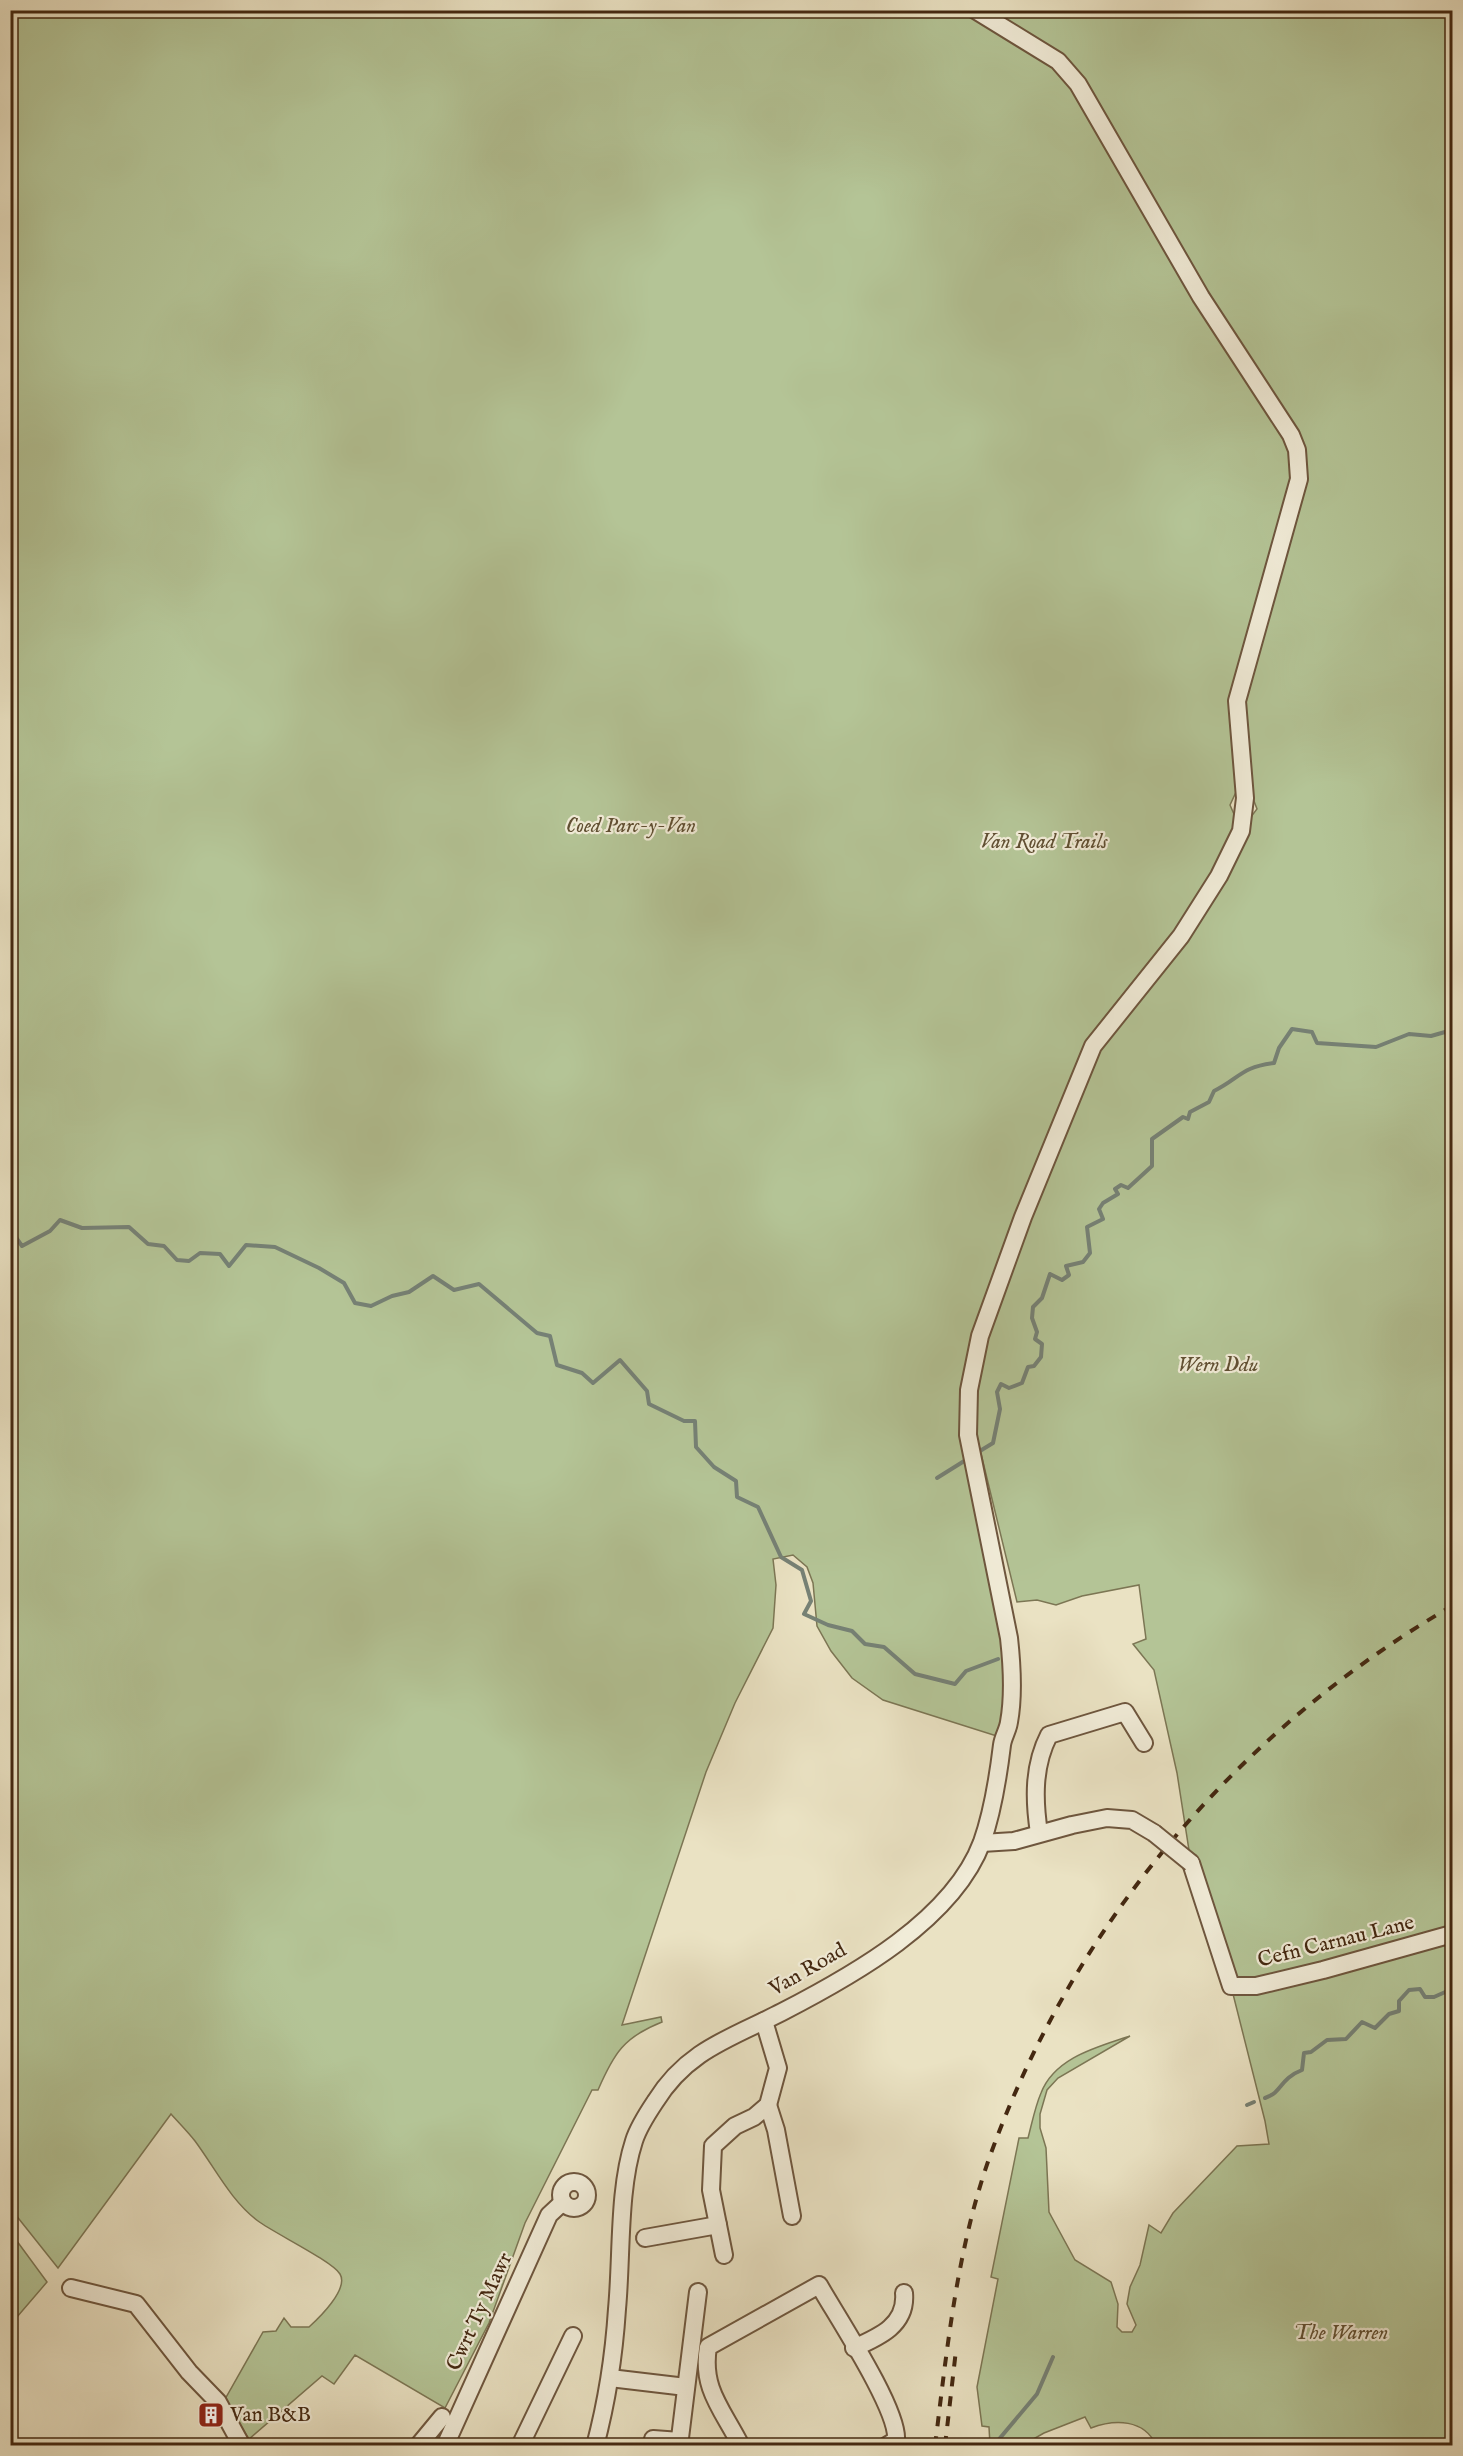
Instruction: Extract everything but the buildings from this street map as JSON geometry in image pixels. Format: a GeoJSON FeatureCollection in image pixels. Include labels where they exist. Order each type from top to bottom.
{"type":"FeatureCollection","features":[{"type":"Feature","properties":{"kind":"street","name":"Van Road"},"geometry":{"type":"LineString","coordinates":[[595,2445],[610,2378],[618,2300],[625,2180],[634,2140],[655,2101],[674,2075],[717,2042],[828,1989],[918,1926],[948,1896],[970,1867],[982,1843],[996,1792],[1012,1696],[1009,1638],[973,1466],[967,1412],[980,1335],[1023,1217],[1093,1046],[1181,936],[1235,847],[1241,831],[1245,798],[1237,701],[1299,479],[1297,450],[1292,435],[1201,297],[1078,84],[1058,61],[975,10]]}},
{"type":"Feature","properties":{"kind":"street"},"geometry":{"type":"LineString","coordinates":[[982,1843],[1014,1841],[1039,1833],[1035,1808],[1037,1770],[1049,1735],[1125,1712],[1144,1743]]}},
{"type":"Feature","properties":{"kind":"street","name":"Cefn Carnau Lane"},"geometry":{"type":"LineString","coordinates":[[1039,1833],[1107,1818],[1132,1820],[1154,1833],[1191,1863],[1231,1986],[1256,1986],[1312,1973],[1452,1934]]}},
{"type":"Feature","properties":{"kind":"street"},"geometry":{"type":"LineString","coordinates":[[764,2021],[778,2068],[768,2105],[776,2130],[792,2216]]}},
{"type":"Feature","properties":{"kind":"street"},"geometry":{"type":"LineString","coordinates":[[724,2255],[711,2190],[713,2146],[735,2126],[754,2117],[768,2105]]}},
{"type":"Feature","properties":{"kind":"street","name":"Cwrt Ty Mawr"},"geometry":{"type":"LineString","coordinates":[[445,2445],[549,2215],[563,2202]]}},
{"type":"Feature","properties":{"kind":"street"},"geometry":{"type":"LineString","coordinates":[[645,2238],[718,2225]]}},
{"type":"Feature","properties":{"kind":"street"},"geometry":{"type":"LineString","coordinates":[[741,2445],[709,2388],[706,2377],[708,2347],[819,2284],[885,2403],[897,2433],[892,2444]]}},
{"type":"Feature","properties":{"kind":"street"},"geometry":{"type":"LineString","coordinates":[[71,2288],[136,2304],[189,2372],[218,2403],[242,2445]]}},
{"type":"Feature","properties":{"kind":"street"},"geometry":{"type":"LineString","coordinates":[[652,2445],[653,2439],[679,2443],[698,2292]]}},
{"type":"Feature","properties":{"kind":"street"},"geometry":{"type":"LineString","coordinates":[[854,2348],[892,2328],[901,2318],[904,2293]]}},
{"type":"Feature","properties":{"kind":"street"},"geometry":{"type":"LineString","coordinates":[[520,2445],[573,2336]]}},
{"type":"Feature","properties":{"kind":"street"},"geometry":{"type":"LineString","coordinates":[[610,2378],[686,2387]]}},
{"type":"Feature","properties":{"kind":"street"},"geometry":{"type":"LineString","coordinates":[[418,2445],[442,2416]]}},
{"type":"Feature","properties":{"kind":"green space"},"geometry":{"type":"Polygon","coordinates":[[[10,11],[1452,11],[1452,2445],[1156,2445],[1151,2436],[1136,2426],[1128,2423],[1110,2423],[1091,2428],[1085,2417],[1044,2433],[1023,2445],[990,2445],[989,2427],[982,2426],[977,2387],[998,2279],[991,2277],[1019,2138],[1028,2138],[1041,2093],[1056,2070],[1091,2049],[1130,2036],[1058,2078],[1047,2090],[1040,2114],[1040,2128],[1046,2148],[1049,2212],[1075,2260],[1111,2282],[1118,2304],[1117,2327],[1122,2332],[1132,2332],[1136,2325],[1127,2304],[1130,2287],[1140,2265],[1149,2225],[1161,2233],[1173,2213],[1237,2146],[1269,2144],[1231,1986],[1191,1863],[1177,1773],[1154,1670],[1133,1644],[1146,1639],[1139,1585],[1082,1596],[1056,1605],[1037,1600],[1017,1602],[976,1433],[969,1390],[1009,1638],[1003,1738],[883,1700],[852,1678],[831,1651],[817,1626],[813,1583],[807,1567],[793,1555],[773,1559],[776,1585],[773,1628],[735,1703],[706,1772],[622,2025],[661,2017],[662,2022],[629,2040],[615,2056],[598,2090],[592,2090],[525,2223],[489,2323],[445,2408],[355,2355],[334,2384],[322,2376],[249,2439],[224,2401],[263,2332],[276,2331],[284,2318],[291,2327],[309,2327],[332,2303],[342,2280],[335,2268],[248,2213],[231,2194],[195,2141],[171,2114],[58,2268],[11,2209],[10,11]],[[1244,775],[1230,805],[1241,830],[1257,809],[1244,775]]]}},
{"type":"Feature","properties":{"kind":"green space"},"geometry":{"type":"Polygon","coordinates":[[[11,2233],[47,2282],[11,2324],[11,2233]]]}},
{"type":"Feature","properties":{"kind":"waterway"},"geometry":{"type":"LineString","coordinates":[[975,1454],[993,1443],[1000,1409],[997,1392],[1001,1384],[1009,1388],[1022,1383],[1028,1367],[1034,1366],[1041,1357],[1042,1344],[1035,1339],[1037,1332],[1032,1318],[1033,1307],[1042,1298],[1050,1274],[1062,1280],[1069,1275],[1066,1266],[1083,1262],[1090,1253],[1087,1227],[1103,1219],[1099,1209],[1103,1203],[1118,1194],[1115,1189],[1121,1185],[1128,1188],[1152,1166],[1152,1139],[1183,1117],[1188,1119],[1190,1112],[1209,1102],[1214,1091],[1241,1074],[1254,1067],[1274,1063],[1279,1048],[1292,1029],[1312,1032],[1317,1043],[1376,1047],[1409,1034],[1431,1036],[1452,1030]]}},
{"type":"Feature","properties":{"kind":"waterway"},"geometry":{"type":"LineString","coordinates":[[10,1229],[22,1246],[50,1231],[60,1220],[82,1228],[129,1227],[148,1244],[164,1246],[177,1260],[189,1261],[200,1253],[220,1254],[229,1266],[246,1245],[275,1247],[344,1283],[355,1303],[371,1306],[392,1296],[409,1292],[433,1276],[454,1290],[479,1284],[537,1333],[550,1336],[557,1365],[582,1373],[593,1383],[620,1360],[647,1391],[649,1404],[684,1421],[695,1421],[696,1447],[714,1467],[736,1481],[737,1497],[758,1507],[781,1557],[802,1570],[811,1601],[804,1614],[828,1625],[852,1631],[865,1644],[884,1647],[915,1674],[955,1684],[966,1671],[998,1659]]}},
{"type":"Feature","properties":{"kind":"waterway"},"geometry":{"type":"LineString","coordinates":[[937,1478],[969,1458]]}},
{"type":"Feature","properties":{"kind":"waterway"},"geometry":{"type":"LineString","coordinates":[[1265,2098],[1275,2092],[1289,2077],[1302,2070],[1304,2053],[1311,2052],[1327,2040],[1346,2039],[1362,2022],[1375,2028],[1389,2014],[1399,2011],[1399,2001],[1409,1990],[1420,1989],[1425,1997],[1434,1997],[1452,1989]]}},
{"type":"Feature","properties":{"kind":"waterway"},"geometry":{"type":"LineString","coordinates":[[1247,2105],[1254,2102]]}},
{"type":"Feature","properties":{"kind":"waterway"},"geometry":{"type":"LineString","coordinates":[[995,2444],[1037,2394],[1053,2357]]}},
{"type":"Feature","properties":{"kind":"railway"},"geometry":{"type":"LineString","coordinates":[[935,2446],[961,2263],[979,2191],[990,2156],[1025,2071],[1068,1989],[1117,1912],[1172,1840],[1234,1773],[1301,1711],[1374,1656],[1452,1606]]}},
{"type":"Feature","properties":{"kind":"railway"},"geometry":{"type":"LineString","coordinates":[[945,2446],[956,2350]]}},
{"type":"Feature","properties":{"kind":"place","name":"Van B&B"},"geometry":{"type":"Point","coordinates":[211,2415]}},
{"type":"Feature","properties":{"kind":"park label","name":"Coed Parc-y-Van"},"geometry":{"type":"Point","coordinates":[631,826]}},
{"type":"Feature","properties":{"kind":"park label","name":"Van Road Trails"},"geometry":{"type":"Point","coordinates":[1044,842]}},
{"type":"Feature","properties":{"kind":"park label","name":"Wern Ddu"},"geometry":{"type":"Point","coordinates":[1218,1365]}},
{"type":"Feature","properties":{"kind":"park label","name":"The Warren"},"geometry":{"type":"Point","coordinates":[1341,2333]}}]}
